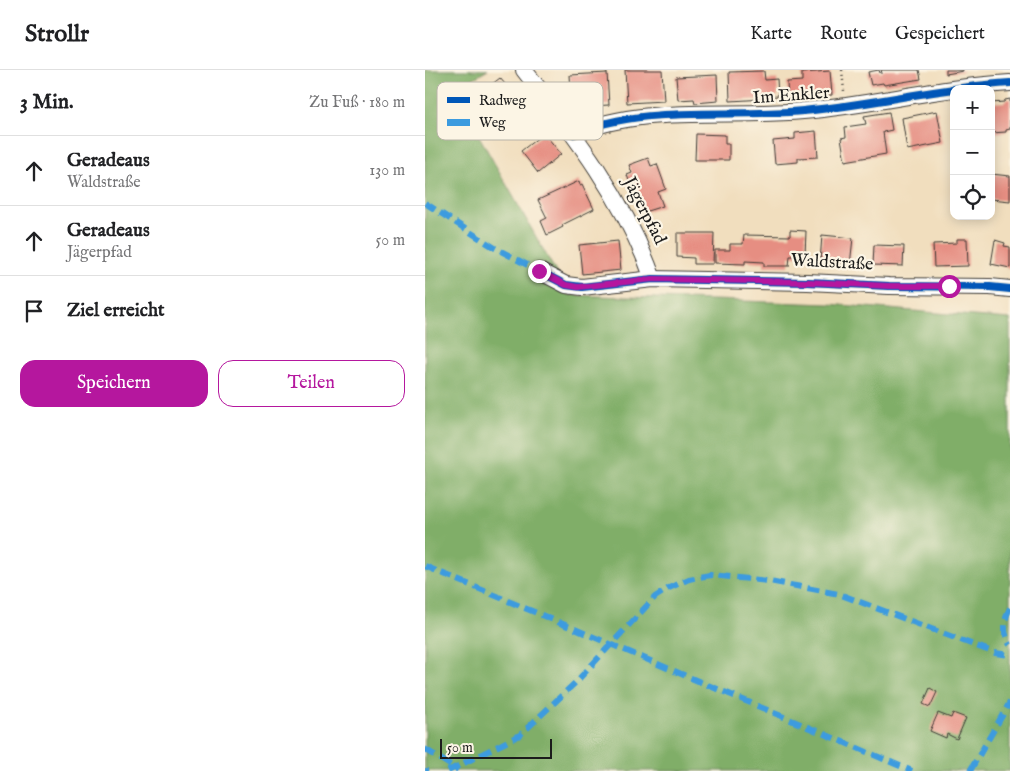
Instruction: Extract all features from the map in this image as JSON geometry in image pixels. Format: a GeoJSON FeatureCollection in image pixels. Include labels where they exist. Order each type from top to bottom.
{"type":"FeatureCollection","features":[{"type":"Feature","properties":{"kind":"street","name":"Jägerpfad"},"geometry":{"type":"LineString","coordinates":[[524,70],[533,82]]}},
{"type":"Feature","properties":{"kind":"street","name":"Im Enkler"},"geometry":{"type":"LineString","coordinates":[[603,123],[666,115],[762,114],[845,106],[939,91],[1010,83]]}},
{"type":"Feature","properties":{"kind":"street","name":"Jägerpfad"},"geometry":{"type":"LineString","coordinates":[[578,140],[622,208],[653,279]]}},
{"type":"Feature","properties":{"kind":"street"},"geometry":{"type":"LineString","coordinates":[[539,271],[566,285],[578,287],[653,279]]}},
{"type":"Feature","properties":{"kind":"street","name":"Waldstraße"},"geometry":{"type":"LineString","coordinates":[[653,279],[1010,289]]}},
{"type":"Feature","properties":{"kind":"path"},"geometry":{"type":"LineString","coordinates":[[842,70],[845,106]]}},
{"type":"Feature","properties":{"kind":"green space"},"geometry":{"type":"Polygon","coordinates":[[[425,70],[488,70],[467,82],[437,82],[437,140],[481,140],[569,295],[829,304],[1010,319],[1010,771],[425,771],[425,70]]]}},
{"type":"Feature","properties":{"kind":"building"},"geometry":{"type":"Polygon","coordinates":[[[625,70],[662,70],[664,101],[627,103],[625,70]]]}},
{"type":"Feature","properties":{"kind":"building"},"geometry":{"type":"Polygon","coordinates":[[[879,70],[882,73],[881,70],[919,70],[921,79],[884,85],[883,83],[871,85],[868,72],[879,70]]]}},
{"type":"Feature","properties":{"kind":"building"},"geometry":{"type":"Polygon","coordinates":[[[946,70],[963,70],[963,71],[946,74],[946,70]]]}},
{"type":"Feature","properties":{"kind":"building"},"geometry":{"type":"Polygon","coordinates":[[[764,71],[765,80],[777,79],[778,96],[765,97],[765,99],[730,101],[729,72],[764,71]]]}},
{"type":"Feature","properties":{"kind":"building"},"geometry":{"type":"Polygon","coordinates":[[[830,71],[832,95],[788,100],[787,82],[802,81],[802,73],[830,71]]]}},
{"type":"Feature","properties":{"kind":"building"},"geometry":{"type":"Polygon","coordinates":[[[607,73],[609,105],[603,105],[603,82],[570,82],[570,75],[607,73]]]}},
{"type":"Feature","properties":{"kind":"building"},"geometry":{"type":"Polygon","coordinates":[[[717,75],[718,101],[695,103],[694,99],[678,100],[676,77],[717,75]]]}},
{"type":"Feature","properties":{"kind":"building"},"geometry":{"type":"Polygon","coordinates":[[[500,78],[503,82],[495,82],[500,78]]]}},
{"type":"Feature","properties":{"kind":"building"},"geometry":{"type":"Polygon","coordinates":[[[1010,99],[1010,129],[1006,130],[1006,132],[995,133],[995,103],[1004,102],[1010,99]]]}},
{"type":"Feature","properties":{"kind":"building"},"geometry":{"type":"Polygon","coordinates":[[[937,111],[943,143],[907,150],[902,118],[937,111]]]}},
{"type":"Feature","properties":{"kind":"building"},"geometry":{"type":"Polygon","coordinates":[[[889,112],[892,130],[883,132],[886,154],[845,161],[841,138],[846,137],[845,127],[866,124],[864,116],[889,112]]]}},
{"type":"Feature","properties":{"kind":"building"},"geometry":{"type":"Polygon","coordinates":[[[816,131],[818,157],[798,158],[798,162],[775,164],[773,141],[795,139],[795,133],[816,131]]]}},
{"type":"Feature","properties":{"kind":"building"},"geometry":{"type":"Polygon","coordinates":[[[696,134],[725,135],[725,144],[729,144],[729,160],[695,160],[696,134]]]}},
{"type":"Feature","properties":{"kind":"building"},"geometry":{"type":"Polygon","coordinates":[[[535,140],[550,140],[561,154],[538,173],[521,151],[535,140]]]}},
{"type":"Feature","properties":{"kind":"building"},"geometry":{"type":"Polygon","coordinates":[[[648,158],[651,166],[657,164],[666,189],[658,192],[663,206],[644,212],[639,198],[636,200],[627,175],[632,173],[629,165],[648,158]]]}},
{"type":"Feature","properties":{"kind":"building"},"geometry":{"type":"Polygon","coordinates":[[[995,174],[1010,176],[1010,201],[995,199],[995,174]]]}},
{"type":"Feature","properties":{"kind":"building"},"geometry":{"type":"Polygon","coordinates":[[[579,181],[594,209],[547,235],[541,221],[547,218],[538,200],[579,181]]]}},
{"type":"Feature","properties":{"kind":"building"},"geometry":{"type":"Polygon","coordinates":[[[790,230],[806,231],[805,256],[790,256],[789,266],[764,266],[764,262],[745,261],[745,264],[715,263],[715,250],[730,250],[730,244],[743,244],[744,235],[790,236],[790,230]]]}},
{"type":"Feature","properties":{"kind":"building"},"geometry":{"type":"Polygon","coordinates":[[[677,233],[714,233],[713,264],[694,264],[694,258],[677,257],[677,233]]]}},
{"type":"Feature","properties":{"kind":"building"},"geometry":{"type":"Polygon","coordinates":[[[822,235],[853,238],[850,265],[820,262],[822,235]]]}},
{"type":"Feature","properties":{"kind":"building"},"geometry":{"type":"Polygon","coordinates":[[[957,239],[967,239],[968,266],[934,267],[933,244],[957,243],[957,239]]]}},
{"type":"Feature","properties":{"kind":"building"},"geometry":{"type":"Polygon","coordinates":[[[995,240],[1005,243],[1004,246],[1010,247],[1010,268],[991,264],[995,240]]]}},
{"type":"Feature","properties":{"kind":"building"},"geometry":{"type":"Polygon","coordinates":[[[618,241],[621,270],[582,274],[579,245],[618,241]]]}},
{"type":"Feature","properties":{"kind":"building"},"geometry":{"type":"Polygon","coordinates":[[[874,245],[904,246],[903,266],[873,265],[874,245]]]}},
{"type":"Feature","properties":{"kind":"building"},"geometry":{"type":"Polygon","coordinates":[[[930,688],[937,692],[930,707],[923,704],[930,688]]]}},
{"type":"Feature","properties":{"kind":"building"},"geometry":{"type":"Polygon","coordinates":[[[938,713],[951,718],[953,713],[966,718],[957,739],[947,734],[946,738],[930,731],[938,713]]]}},
{"type":"Feature","properties":{"kind":"marked path"},"geometry":{"type":"LineString","coordinates":[[425,203],[495,248],[539,271]]}},
{"type":"Feature","properties":{"kind":"marked path"},"geometry":{"type":"LineString","coordinates":[[425,566],[912,771]]}},
{"type":"Feature","properties":{"kind":"marked path"},"geometry":{"type":"LineString","coordinates":[[448,771],[520,735],[576,682],[655,597],[689,579],[710,575],[769,581],[839,594],[995,653],[1010,655]]}},
{"type":"Feature","properties":{"kind":"marked path"},"geometry":{"type":"LineString","coordinates":[[1010,608],[1005,626],[1006,636],[1010,645]]}},
{"type":"Feature","properties":{"kind":"marked path"},"geometry":{"type":"LineString","coordinates":[[970,771],[1010,702]]}},
{"type":"Feature","properties":{"kind":"marked path"},"geometry":{"type":"LineString","coordinates":[[425,749],[458,770]]}},
{"type":"Feature","properties":{"kind":"cycle path"},"geometry":{"type":"LineString","coordinates":[[603,124],[657,115],[803,111],[855,105],[958,88],[1010,83]]}},
{"type":"Feature","properties":{"kind":"cycle path"},"geometry":{"type":"LineString","coordinates":[[539,271],[566,285],[582,287],[653,279],[1010,289]]}},
{"type":"Feature","properties":{"kind":"route"},"geometry":{"type":"LineString","coordinates":[[539,271],[566,285],[578,287],[653,279],[949,286]]}}]}
